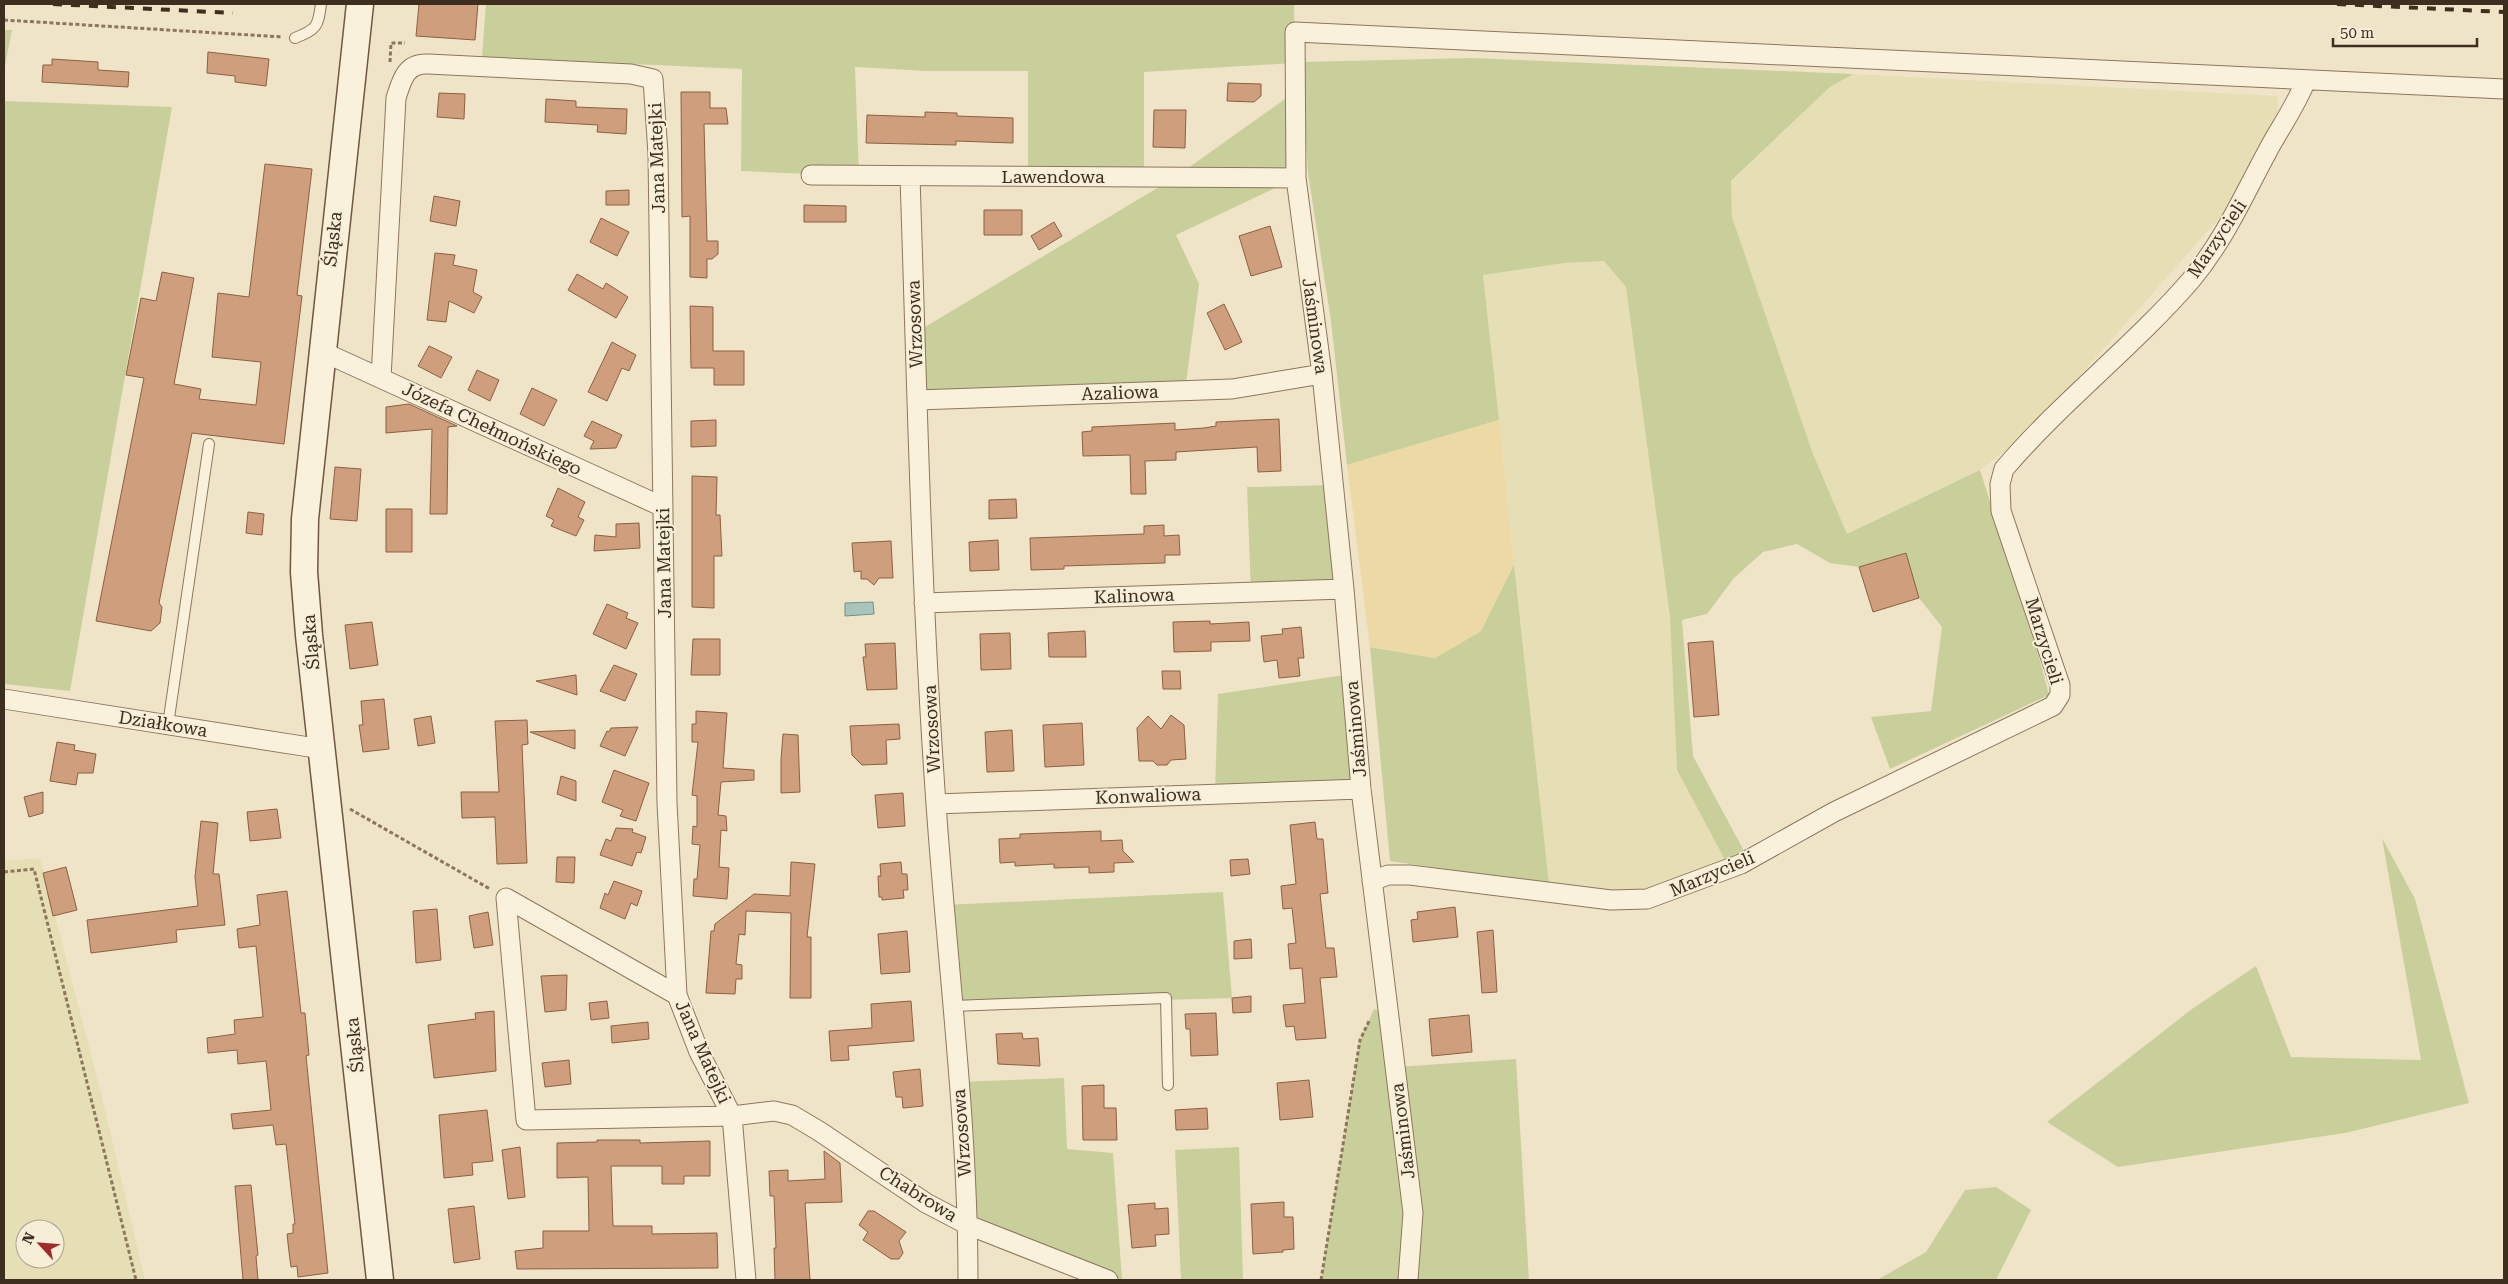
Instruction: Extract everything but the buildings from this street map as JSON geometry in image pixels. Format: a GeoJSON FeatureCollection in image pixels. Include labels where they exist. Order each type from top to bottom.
{"type":"FeatureCollection","features":[{"type":"Feature","properties":{"kind":"street","name":"Śląska"},"geometry":{"type":"LineString","coordinates":[[360,4],[321,351],[305,519],[304,572],[380,1280]]}},
{"type":"Feature","properties":{"kind":"street","name":"Jaśminowa"},"geometry":{"type":"LineString","coordinates":[[1408,1280],[1413,1213],[1360,789],[1344,589],[1322,374],[1296,178],[1295,32],[2306,80]]}},
{"type":"Feature","properties":{"kind":"street","name":"Jana Matejki"},"geometry":{"type":"LineString","coordinates":[[381,378],[396,98],[402,79],[409,68],[418,63],[631,74],[653,78],[658,154],[667,803],[678,995],[699,1052],[732,1116],[746,1280]]}},
{"type":"Feature","properties":{"kind":"street"},"geometry":{"type":"LineString","coordinates":[[2306,80],[2504,89]]}},
{"type":"Feature","properties":{"kind":"street","name":"Marzycieli"},"geometry":{"type":"LineString","coordinates":[[1372,881],[1388,875],[1410,876],[1611,900],[1647,899],[1741,864],[1834,812],[2053,706],[2060,695],[2060,685],[2002,511],[2000,484],[2004,469],[2171,302],[2214,250],[2244,200],[2272,144],[2300,97],[2306,80]]}},
{"type":"Feature","properties":{"kind":"street","name":"Lawendowa"},"geometry":{"type":"LineString","coordinates":[[811,175],[1296,178]]}},
{"type":"Feature","properties":{"kind":"street","name":"Wrzosowa"},"geometry":{"type":"LineString","coordinates":[[910,177],[924,603],[936,804],[953,1006],[968,1225],[968,1280]]}},
{"type":"Feature","properties":{"kind":"street","name":"Józefa Chełmońskiego"},"geometry":{"type":"LineString","coordinates":[[321,351],[663,508]]}},
{"type":"Feature","properties":{"kind":"street","name":"Azaliowa"},"geometry":{"type":"LineString","coordinates":[[917,400],[1232,389],[1322,374]]}},
{"type":"Feature","properties":{"kind":"street","name":"Kalinowa"},"geometry":{"type":"LineString","coordinates":[[924,603],[1344,589]]}},
{"type":"Feature","properties":{"kind":"street","name":"Działkowa"},"geometry":{"type":"LineString","coordinates":[[4,699],[322,749]]}},
{"type":"Feature","properties":{"kind":"street","name":"Konwaliowa"},"geometry":{"type":"LineString","coordinates":[[936,804],[1360,789]]}},
{"type":"Feature","properties":{"kind":"street"},"geometry":{"type":"LineString","coordinates":[[506,898],[678,995]]}},
{"type":"Feature","properties":{"kind":"street","name":"Chabrowa"},"geometry":{"type":"LineString","coordinates":[[506,898],[526,1120],[732,1116],[774,1111],[792,1115],[926,1203],[968,1225],[1108,1280]]}},
{"type":"Feature","properties":{"kind":"lane"},"geometry":{"type":"LineString","coordinates":[[295,38],[311,32],[317,26],[321,4]]}},
{"type":"Feature","properties":{"kind":"lane"},"geometry":{"type":"LineString","coordinates":[[168,725],[209,444]]}},
{"type":"Feature","properties":{"kind":"lane"},"geometry":{"type":"LineString","coordinates":[[953,1006],[1166,998],[1168,1086]]}},
{"type":"Feature","properties":{"kind":"path"},"geometry":{"type":"LineString","coordinates":[[4,20],[295,38]]}},
{"type":"Feature","properties":{"kind":"path"},"geometry":{"type":"LineString","coordinates":[[343,805],[506,898]]}},
{"type":"Feature","properties":{"kind":"path"},"geometry":{"type":"LineString","coordinates":[[4,872],[34,868],[136,1280]]}},
{"type":"Feature","properties":{"kind":"path"},"geometry":{"type":"LineString","coordinates":[[1321,1280],[1360,1040],[1374,1009],[1385,991]]}},
{"type":"Feature","properties":{"kind":"shaded area"},"geometry":{"type":"Polygon","coordinates":[[[1853,74],[2277,96],[2278,111],[2237,198],[2028,434],[1980,470],[1847,534],[1813,454],[1732,217],[1731,182],[1830,87],[1853,74]]]}},
{"type":"Feature","properties":{"kind":"shaded area"},"geometry":{"type":"Polygon","coordinates":[[[1604,261],[1626,287],[1670,617],[1677,770],[1725,860],[1643,893],[1549,884],[1483,275],[1564,263],[1604,261]]]}},
{"type":"Feature","properties":{"kind":"shaded area"},"geometry":{"type":"Polygon","coordinates":[[[40,858],[101,1093],[145,1280],[4,1280],[4,861],[40,858]]]}},
{"type":"Feature","properties":{"kind":"green space"},"geometry":{"type":"Polygon","coordinates":[[[486,4],[1294,4],[1295,63],[1144,72],[1144,177],[1028,177],[1028,71],[928,71],[855,67],[859,176],[741,171],[742,69],[482,57],[486,4]]]}},
{"type":"Feature","properties":{"kind":"green space"},"geometry":{"type":"Polygon","coordinates":[[[4,30],[12,30],[4,71],[4,30]]]}},
{"type":"Feature","properties":{"kind":"green space"},"geometry":{"type":"Polygon","coordinates":[[[1472,58],[1853,74],[1830,87],[1731,181],[1732,217],[1813,454],[1847,534],[1980,470],[2039,657],[2049,695],[1890,769],[1871,717],[1931,711],[1942,627],[1919,598],[1906,553],[1859,567],[1830,563],[1797,544],[1763,552],[1734,578],[1707,614],[1682,620],[1693,756],[1744,851],[1725,860],[1677,770],[1670,617],[1626,287],[1604,261],[1564,263],[1483,275],[1499,420],[1347,465],[1331,321],[1308,173],[1301,62],[1472,58]]]}},
{"type":"Feature","properties":{"kind":"green space"},"geometry":{"type":"Polygon","coordinates":[[[1295,92],[1296,178],[1176,235],[1199,284],[1185,391],[917,400],[915,333],[1174,178],[1295,92]]]}},
{"type":"Feature","properties":{"kind":"green space"},"geometry":{"type":"Polygon","coordinates":[[[4,101],[172,107],[70,691],[4,684],[4,101]]]}},
{"type":"Feature","properties":{"kind":"green space"},"geometry":{"type":"Polygon","coordinates":[[[1333,485],[1344,589],[1251,593],[1247,487],[1333,485]]]}},
{"type":"Feature","properties":{"kind":"green space"},"geometry":{"type":"Polygon","coordinates":[[[1514,564],[1549,884],[1390,861],[1370,647],[1435,658],[1481,631],[1514,564]]]}},
{"type":"Feature","properties":{"kind":"green space"},"geometry":{"type":"Polygon","coordinates":[[[1351,674],[1361,789],[1215,794],[1218,694],[1351,674]]]}},
{"type":"Feature","properties":{"kind":"green space"},"geometry":{"type":"Polygon","coordinates":[[[2382,838],[2415,899],[2469,1103],[2345,1133],[2118,1167],[2047,1122],[2192,1009],[2256,966],[2291,1057],[2421,1060],[2382,838]]]}},
{"type":"Feature","properties":{"kind":"green space"},"geometry":{"type":"Polygon","coordinates":[[[1223,892],[1232,998],[953,1006],[945,905],[1223,892]]]}},
{"type":"Feature","properties":{"kind":"green space"},"geometry":{"type":"Polygon","coordinates":[[[1374,1009],[1388,1013],[1395,1067],[1516,1059],[1529,1280],[1321,1280],[1360,1040],[1374,1009]]]}},
{"type":"Feature","properties":{"kind":"green space"},"geometry":{"type":"Polygon","coordinates":[[[1064,1078],[1067,1149],[1113,1153],[1122,1280],[1108,1280],[968,1225],[958,1082],[1064,1078]]]}},
{"type":"Feature","properties":{"kind":"green space"},"geometry":{"type":"Polygon","coordinates":[[[1239,1147],[1243,1280],[1181,1280],[1175,1150],[1239,1147]]]}},
{"type":"Feature","properties":{"kind":"green space"},"geometry":{"type":"Polygon","coordinates":[[[1996,1187],[2031,1210],[1996,1280],[1877,1280],[1926,1252],[1965,1190],[1996,1187]]]}},
{"type":"Feature","properties":{"kind":"sand"},"geometry":{"type":"Polygon","coordinates":[[[1499,420],[1514,564],[1481,631],[1435,658],[1370,647],[1347,465],[1499,420]]]}},
{"type":"Feature","properties":{"kind":"water"},"geometry":{"type":"Polygon","coordinates":[[[873,602],[874,614],[845,616],[845,603],[873,602]]]}},
{"type":"Feature","properties":{"kind":"railway"},"geometry":{"type":"LineString","coordinates":[[53,4],[233,13]]}},
{"type":"Feature","properties":{"kind":"railway"},"geometry":{"type":"LineString","coordinates":[[2337,4],[2504,12]]}}]}
